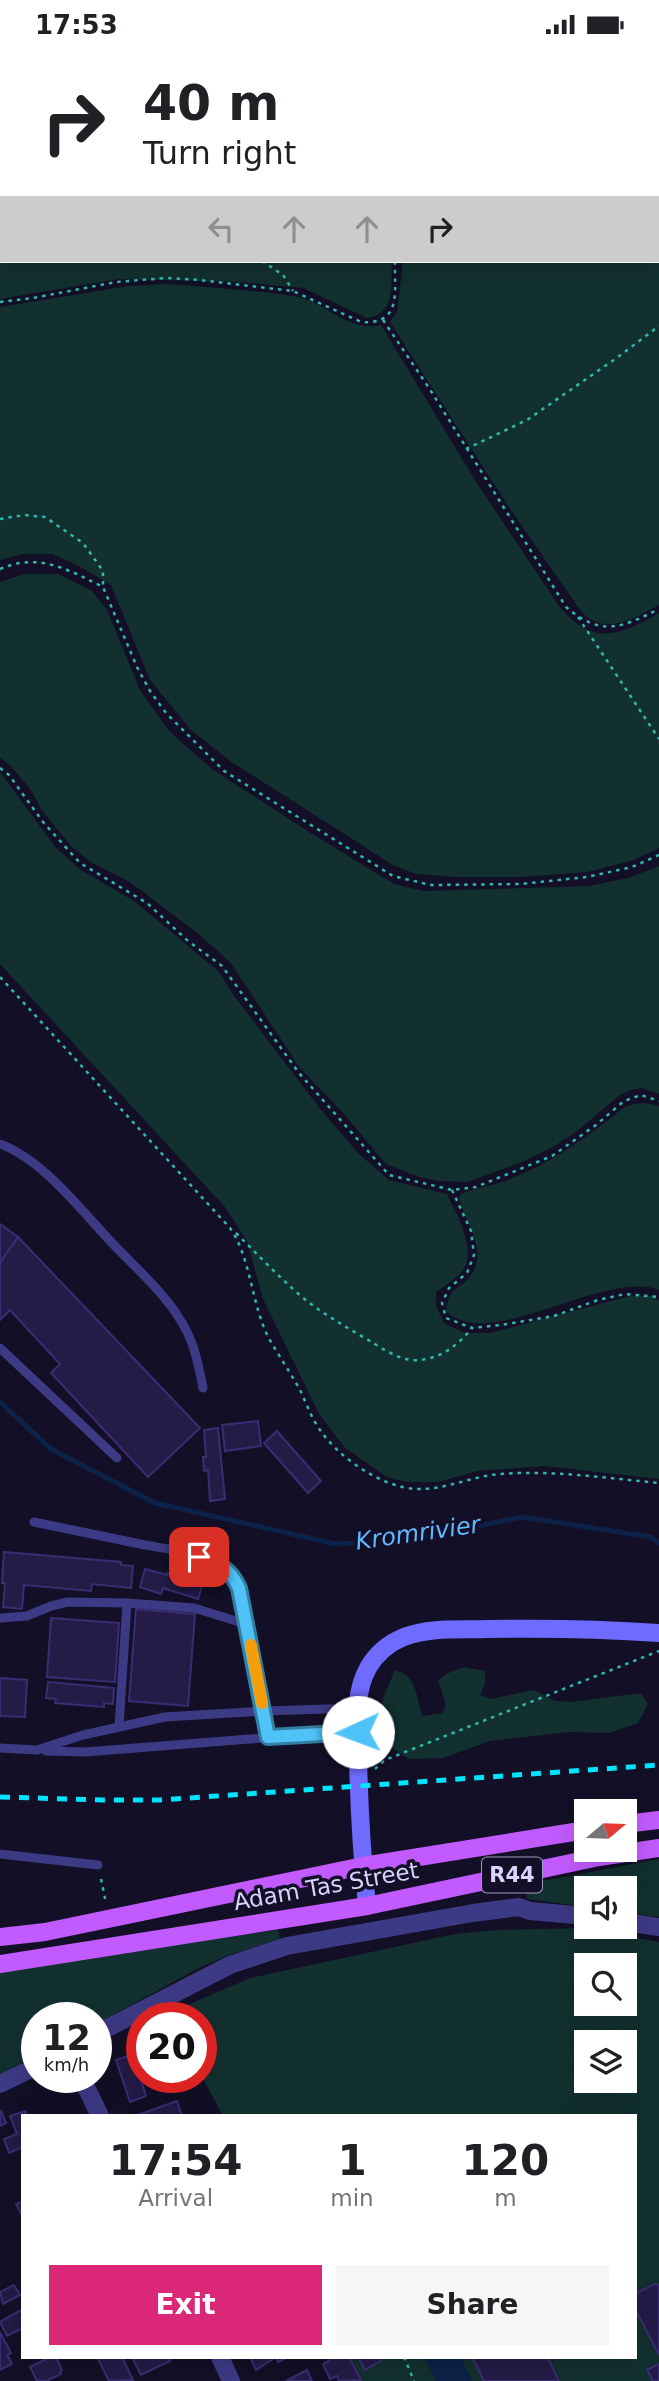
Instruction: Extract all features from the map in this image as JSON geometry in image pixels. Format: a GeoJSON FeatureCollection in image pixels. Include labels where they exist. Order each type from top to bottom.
{"type":"FeatureCollection","features":[{"type":"Feature","properties":{"kind":"main road"},"geometry":{"type":"LineString","coordinates":[[637,1823],[659,1820]]}},
{"type":"Feature","properties":{"kind":"main road","name":"Adam Tas Street"},"geometry":{"type":"LineString","coordinates":[[0,1937],[45,1932],[363,1867],[574,1832]]}},
{"type":"Feature","properties":{"kind":"main road","name":"Adam Tas Street"},"geometry":{"type":"LineString","coordinates":[[0,1964],[366,1906],[599,1857],[659,1849]]}},
{"type":"Feature","properties":{"kind":"street"},"geometry":{"type":"LineString","coordinates":[[366,1906],[358,1708],[368,1668],[379,1653],[393,1643],[421,1632],[453,1628],[532,1627],[659,1633]]}},
{"type":"Feature","properties":{"kind":"street"},"geometry":{"type":"LineString","coordinates":[[112,2026],[230,1965],[287,1946],[519,1907],[530,1911],[574,1915]]}},
{"type":"Feature","properties":{"kind":"street"},"geometry":{"type":"LineString","coordinates":[[637,1924],[659,1927]]}},
{"type":"Feature","properties":{"kind":"street"},"geometry":{"type":"LineString","coordinates":[[0,2084],[21,2074]]}},
{"type":"Feature","properties":{"kind":"street"},"geometry":{"type":"LineString","coordinates":[[89,2093],[99,2114]]}},
{"type":"Feature","properties":{"kind":"street"},"geometry":{"type":"LineString","coordinates":[[221,2359],[231,2381]]}},
{"type":"Feature","properties":{"kind":"lane"},"geometry":{"type":"LineString","coordinates":[[0,1144],[28,1160],[50,1179],[138,1270],[178,1316],[193,1343],[204,1388]]}},
{"type":"Feature","properties":{"kind":"lane"},"geometry":{"type":"LineString","coordinates":[[0,1349],[117,1458]]}},
{"type":"Feature","properties":{"kind":"lane"},"geometry":{"type":"LineString","coordinates":[[34,1522],[183,1552],[215,1561],[226,1568],[239,1588],[268,1737]]}},
{"type":"Feature","properties":{"kind":"lane"},"geometry":{"type":"LineString","coordinates":[[0,1618],[27,1616],[68,1602],[127,1603],[194,1608],[218,1613],[246,1624]]}},
{"type":"Feature","properties":{"kind":"lane"},"geometry":{"type":"LineString","coordinates":[[119,1726],[127,1603]]}},
{"type":"Feature","properties":{"kind":"lane"},"geometry":{"type":"LineString","coordinates":[[37,1750],[83,1735],[165,1717],[358,1708]]}},
{"type":"Feature","properties":{"kind":"lane"},"geometry":{"type":"LineString","coordinates":[[0,1748],[85,1752],[358,1732]]}},
{"type":"Feature","properties":{"kind":"lane"},"geometry":{"type":"LineString","coordinates":[[0,1854],[98,1865]]}},
{"type":"Feature","properties":{"kind":"path"},"geometry":{"type":"LineString","coordinates":[[265,263],[283,275],[293,291]]}},
{"type":"Feature","properties":{"kind":"path"},"geometry":{"type":"LineString","coordinates":[[0,302],[116,282],[166,278],[293,291],[361,322],[383,320],[389,314],[394,301],[395,263]]}},
{"type":"Feature","properties":{"kind":"path"},"geometry":{"type":"LineString","coordinates":[[383,320],[429,388],[566,607],[578,617],[602,628],[625,626],[659,609]]}},
{"type":"Feature","properties":{"kind":"path"},"geometry":{"type":"LineString","coordinates":[[466,449],[527,420],[618,358],[659,326]]}},
{"type":"Feature","properties":{"kind":"path"},"geometry":{"type":"LineString","coordinates":[[0,519],[24,515],[45,517],[83,543],[103,571],[103,587],[150,691],[166,713],[224,771],[393,876],[431,885],[521,884],[599,874],[632,867],[659,855]]}},
{"type":"Feature","properties":{"kind":"path"},"geometry":{"type":"LineString","coordinates":[[0,569],[36,562],[58,565],[103,587]]}},
{"type":"Feature","properties":{"kind":"path"},"geometry":{"type":"LineString","coordinates":[[578,617],[659,739]]}},
{"type":"Feature","properties":{"kind":"path"},"geometry":{"type":"LineString","coordinates":[[0,768],[9,775],[43,822],[80,863],[147,903],[188,941],[222,967],[299,1073],[389,1175],[452,1190],[485,1184],[552,1156],[624,1101],[641,1095],[659,1101]]}},
{"type":"Feature","properties":{"kind":"path"},"geometry":{"type":"LineString","coordinates":[[0,977],[230,1228],[301,1296],[332,1319],[382,1348],[416,1361],[450,1350],[472,1328]]}},
{"type":"Feature","properties":{"kind":"path"},"geometry":{"type":"LineString","coordinates":[[452,1190],[471,1231],[474,1255],[467,1273],[449,1288],[442,1303],[446,1318],[472,1328],[554,1316],[598,1300],[625,1294],[659,1297]]}},
{"type":"Feature","properties":{"kind":"path"},"geometry":{"type":"LineString","coordinates":[[230,1228],[239,1246],[264,1329],[298,1386],[319,1429],[337,1449],[386,1483],[426,1489],[481,1476],[546,1473],[659,1483]]}},
{"type":"Feature","properties":{"kind":"path"},"geometry":{"type":"LineString","coordinates":[[374,1770],[385,1759],[659,1651]]}},
{"type":"Feature","properties":{"kind":"path"},"geometry":{"type":"LineString","coordinates":[[98,1865],[107,1903]]}},
{"type":"Feature","properties":{"kind":"path"},"geometry":{"type":"LineString","coordinates":[[405,2359],[414,2381]]}},
{"type":"Feature","properties":{"kind":"green space"},"geometry":{"type":"Polygon","coordinates":[[[0,263],[392,263],[390,297],[387,304],[376,316],[367,318],[303,288],[237,282],[120,279],[0,299],[0,263]]]}},
{"type":"Feature","properties":{"kind":"green space"},"geometry":{"type":"Polygon","coordinates":[[[403,263],[659,263],[659,605],[625,621],[607,624],[588,618],[579,609],[510,509],[390,322],[397,312],[403,263]]]}},
{"type":"Feature","properties":{"kind":"green space"},"geometry":{"type":"Polygon","coordinates":[[[165,284],[293,296],[311,301],[353,323],[381,325],[478,485],[559,606],[571,619],[583,628],[607,633],[619,632],[659,613],[659,848],[631,861],[588,872],[521,877],[416,874],[393,865],[230,761],[191,730],[150,680],[111,585],[52,554],[23,554],[0,560],[0,307],[128,286],[165,284]]]}},
{"type":"Feature","properties":{"kind":"green space"},"geometry":{"type":"Polygon","coordinates":[[[24,574],[59,574],[92,591],[107,610],[140,690],[170,732],[212,769],[394,884],[424,891],[589,886],[628,878],[659,866],[659,1094],[642,1088],[620,1095],[576,1132],[553,1147],[468,1182],[419,1177],[386,1164],[300,1068],[230,962],[196,932],[130,882],[89,861],[70,845],[41,809],[31,790],[10,765],[0,758],[0,582],[24,574]]]}},
{"type":"Feature","properties":{"kind":"green space"},"geometry":{"type":"Polygon","coordinates":[[[0,772],[56,848],[81,870],[134,901],[219,972],[321,1110],[358,1153],[389,1180],[447,1194],[465,1235],[467,1257],[465,1267],[458,1276],[436,1292],[436,1306],[444,1323],[465,1333],[490,1333],[630,1296],[652,1296],[659,1301],[659,1479],[545,1466],[477,1471],[438,1482],[407,1482],[387,1477],[345,1448],[319,1414],[263,1299],[247,1241],[225,1207],[0,964],[0,772]]]}},
{"type":"Feature","properties":{"kind":"green space"},"geometry":{"type":"Polygon","coordinates":[[[645,1103],[659,1106],[659,1290],[636,1287],[608,1290],[517,1318],[489,1323],[465,1322],[446,1311],[449,1297],[470,1276],[477,1257],[474,1237],[459,1198],[461,1194],[508,1180],[539,1166],[583,1139],[623,1108],[645,1103]]]}},
{"type":"Feature","properties":{"kind":"green space"},"geometry":{"type":"Polygon","coordinates":[[[464,1667],[485,1671],[485,1683],[480,1695],[490,1699],[534,1690],[555,1701],[571,1702],[641,1693],[648,1704],[638,1723],[610,1733],[568,1732],[490,1741],[443,1758],[409,1759],[388,1745],[382,1737],[376,1715],[395,1670],[403,1673],[412,1683],[423,1716],[442,1713],[446,1705],[438,1680],[464,1667]]]}},
{"type":"Feature","properties":{"kind":"green space"},"geometry":{"type":"Polygon","coordinates":[[[659,1859],[659,1917],[637,1914],[637,1876],[574,1876],[574,1905],[527,1899],[527,1884],[659,1859]]]}},
{"type":"Feature","properties":{"kind":"green space"},"geometry":{"type":"Polygon","coordinates":[[[574,1928],[574,1939],[637,1938],[659,1942],[659,2381],[362,2381],[350,2359],[637,2359],[637,2114],[222,2114],[211,2093],[217,2093],[217,2002],[194,2002],[250,1978],[455,1934],[498,1930],[574,1928]]]}},
{"type":"Feature","properties":{"kind":"green space"},"geometry":{"type":"Polygon","coordinates":[[[278,1930],[280,1939],[229,1955],[199,1968],[136,2002],[126,2002],[126,2008],[112,2015],[112,2002],[21,2002],[21,2063],[0,2074],[0,1971],[21,1970],[139,1949],[278,1930]]]}},
{"type":"Feature","properties":{"kind":"water"},"geometry":{"type":"Polygon","coordinates":[[[425,2359],[461,2359],[472,2381],[436,2381],[425,2359]]]}},
{"type":"Feature","properties":{"kind":"building"},"geometry":{"type":"Polygon","coordinates":[[[0,1224],[18,1237],[0,1263],[0,1224]]]}},
{"type":"Feature","properties":{"kind":"building"},"geometry":{"type":"Polygon","coordinates":[[[18,1237],[200,1428],[148,1477],[51,1373],[60,1364],[10,1310],[0,1320],[0,1263],[18,1237]]]}},
{"type":"Feature","properties":{"kind":"building"},"geometry":{"type":"Polygon","coordinates":[[[258,1421],[261,1446],[225,1451],[222,1425],[258,1421]]]}},
{"type":"Feature","properties":{"kind":"building"},"geometry":{"type":"Polygon","coordinates":[[[218,1428],[225,1499],[210,1501],[208,1470],[204,1471],[204,1430],[218,1428]]]}},
{"type":"Feature","properties":{"kind":"building"},"geometry":{"type":"Polygon","coordinates":[[[277,1431],[321,1481],[308,1493],[264,1443],[277,1431]]]}},
{"type":"Feature","properties":{"kind":"building"},"geometry":{"type":"Polygon","coordinates":[[[4,1552],[121,1562],[121,1565],[133,1566],[131,1588],[92,1584],[91,1591],[24,1585],[22,1609],[3,1607],[4,1552]]]}},
{"type":"Feature","properties":{"kind":"building"},"geometry":{"type":"Polygon","coordinates":[[[145,1569],[203,1583],[198,1599],[163,1588],[161,1594],[140,1587],[145,1569]]]}},
{"type":"Feature","properties":{"kind":"building"},"geometry":{"type":"Polygon","coordinates":[[[136,1609],[195,1614],[188,1706],[129,1701],[136,1609]]]}},
{"type":"Feature","properties":{"kind":"building"},"geometry":{"type":"Polygon","coordinates":[[[51,1618],[119,1623],[115,1682],[47,1677],[51,1618]]]}},
{"type":"Feature","properties":{"kind":"building"},"geometry":{"type":"Polygon","coordinates":[[[0,1678],[27,1680],[25,1717],[0,1716],[0,1678]]]}},
{"type":"Feature","properties":{"kind":"building"},"geometry":{"type":"Polygon","coordinates":[[[48,1682],[114,1688],[113,1704],[104,1703],[104,1707],[55,1703],[56,1699],[46,1698],[48,1682]]]}},
{"type":"Feature","properties":{"kind":"building"},"geometry":{"type":"Polygon","coordinates":[[[126,2057],[126,2090],[116,2060],[126,2057]]]}},
{"type":"Feature","properties":{"kind":"building"},"geometry":{"type":"Polygon","coordinates":[[[127,2093],[145,2093],[146,2096],[130,2102],[127,2093]]]}},
{"type":"Feature","properties":{"kind":"building"},"geometry":{"type":"Polygon","coordinates":[[[177,2101],[181,2114],[141,2114],[177,2101]]]}},
{"type":"Feature","properties":{"kind":"building"},"geometry":{"type":"Polygon","coordinates":[[[25,2111],[26,2114],[21,2114],[21,2148],[9,2153],[4,2139],[17,2134],[10,2116],[25,2111]]]}},
{"type":"Feature","properties":{"kind":"building"},"geometry":{"type":"Polygon","coordinates":[[[0,2112],[6,2123],[0,2126],[0,2112]]]}},
{"type":"Feature","properties":{"kind":"building"},"geometry":{"type":"Polygon","coordinates":[[[655,2284],[659,2285],[659,2355],[637,2314],[637,2293],[655,2284]]]}},
{"type":"Feature","properties":{"kind":"building"},"geometry":{"type":"Polygon","coordinates":[[[14,2285],[20,2295],[3,2304],[0,2292],[14,2285]]]}},
{"type":"Feature","properties":{"kind":"building"},"geometry":{"type":"Polygon","coordinates":[[[21,2310],[21,2329],[7,2336],[0,2322],[21,2310]]]}},
{"type":"Feature","properties":{"kind":"building"},"geometry":{"type":"Polygon","coordinates":[[[0,2332],[11,2353],[7,2355],[12,2364],[0,2370],[0,2332]]]}},
{"type":"Feature","properties":{"kind":"building"},"geometry":{"type":"Polygon","coordinates":[[[46,2359],[57,2359],[62,2370],[61,2374],[46,2381],[37,2381],[30,2367],[46,2359]]]}},
{"type":"Feature","properties":{"kind":"building"},"geometry":{"type":"Polygon","coordinates":[[[98,2359],[123,2359],[133,2380],[109,2381],[98,2359]]]}},
{"type":"Feature","properties":{"kind":"building"},"geometry":{"type":"Polygon","coordinates":[[[133,2359],[170,2359],[170,2361],[141,2375],[133,2359]]]}},
{"type":"Feature","properties":{"kind":"building"},"geometry":{"type":"Polygon","coordinates":[[[251,2359],[273,2359],[256,2370],[251,2359]]]}},
{"type":"Feature","properties":{"kind":"building"},"geometry":{"type":"Polygon","coordinates":[[[328,2359],[350,2359],[361,2380],[339,2381],[337,2376],[330,2379],[323,2364],[329,2361],[328,2359]]]}},
{"type":"Feature","properties":{"kind":"building"},"geometry":{"type":"Polygon","coordinates":[[[359,2359],[382,2359],[382,2360],[365,2370],[359,2359]]]}},
{"type":"Feature","properties":{"kind":"building"},"geometry":{"type":"Polygon","coordinates":[[[473,2359],[548,2359],[559,2381],[484,2381],[473,2359]]]}},
{"type":"Feature","properties":{"kind":"building"},"geometry":{"type":"Polygon","coordinates":[[[659,2364],[659,2381],[653,2381],[647,2370],[659,2364]]]}},
{"type":"Feature","properties":{"kind":"building"},"geometry":{"type":"Polygon","coordinates":[[[307,2370],[312,2381],[286,2381],[307,2370]]]}},
{"type":"Feature","properties":{"kind":"waterway","name":"Kromrivier"},"geometry":{"type":"LineString","coordinates":[[0,1402],[51,1449],[155,1503],[336,1544],[404,1541],[522,1517],[651,1537],[659,1543]]}},
{"type":"Feature","properties":{"kind":"railway"},"geometry":{"type":"LineString","coordinates":[[0,1797],[160,1800],[659,1765]]}},
{"type":"Feature","properties":{"kind":"slow traffic"},"geometry":{"type":"LineString","coordinates":[[251,1645],[262,1703]]}},
{"type":"Feature","properties":{"kind":"route"},"geometry":{"type":"LineString","coordinates":[[199,1557],[215,1561],[226,1568],[239,1588],[268,1737],[358,1732]]}}]}
